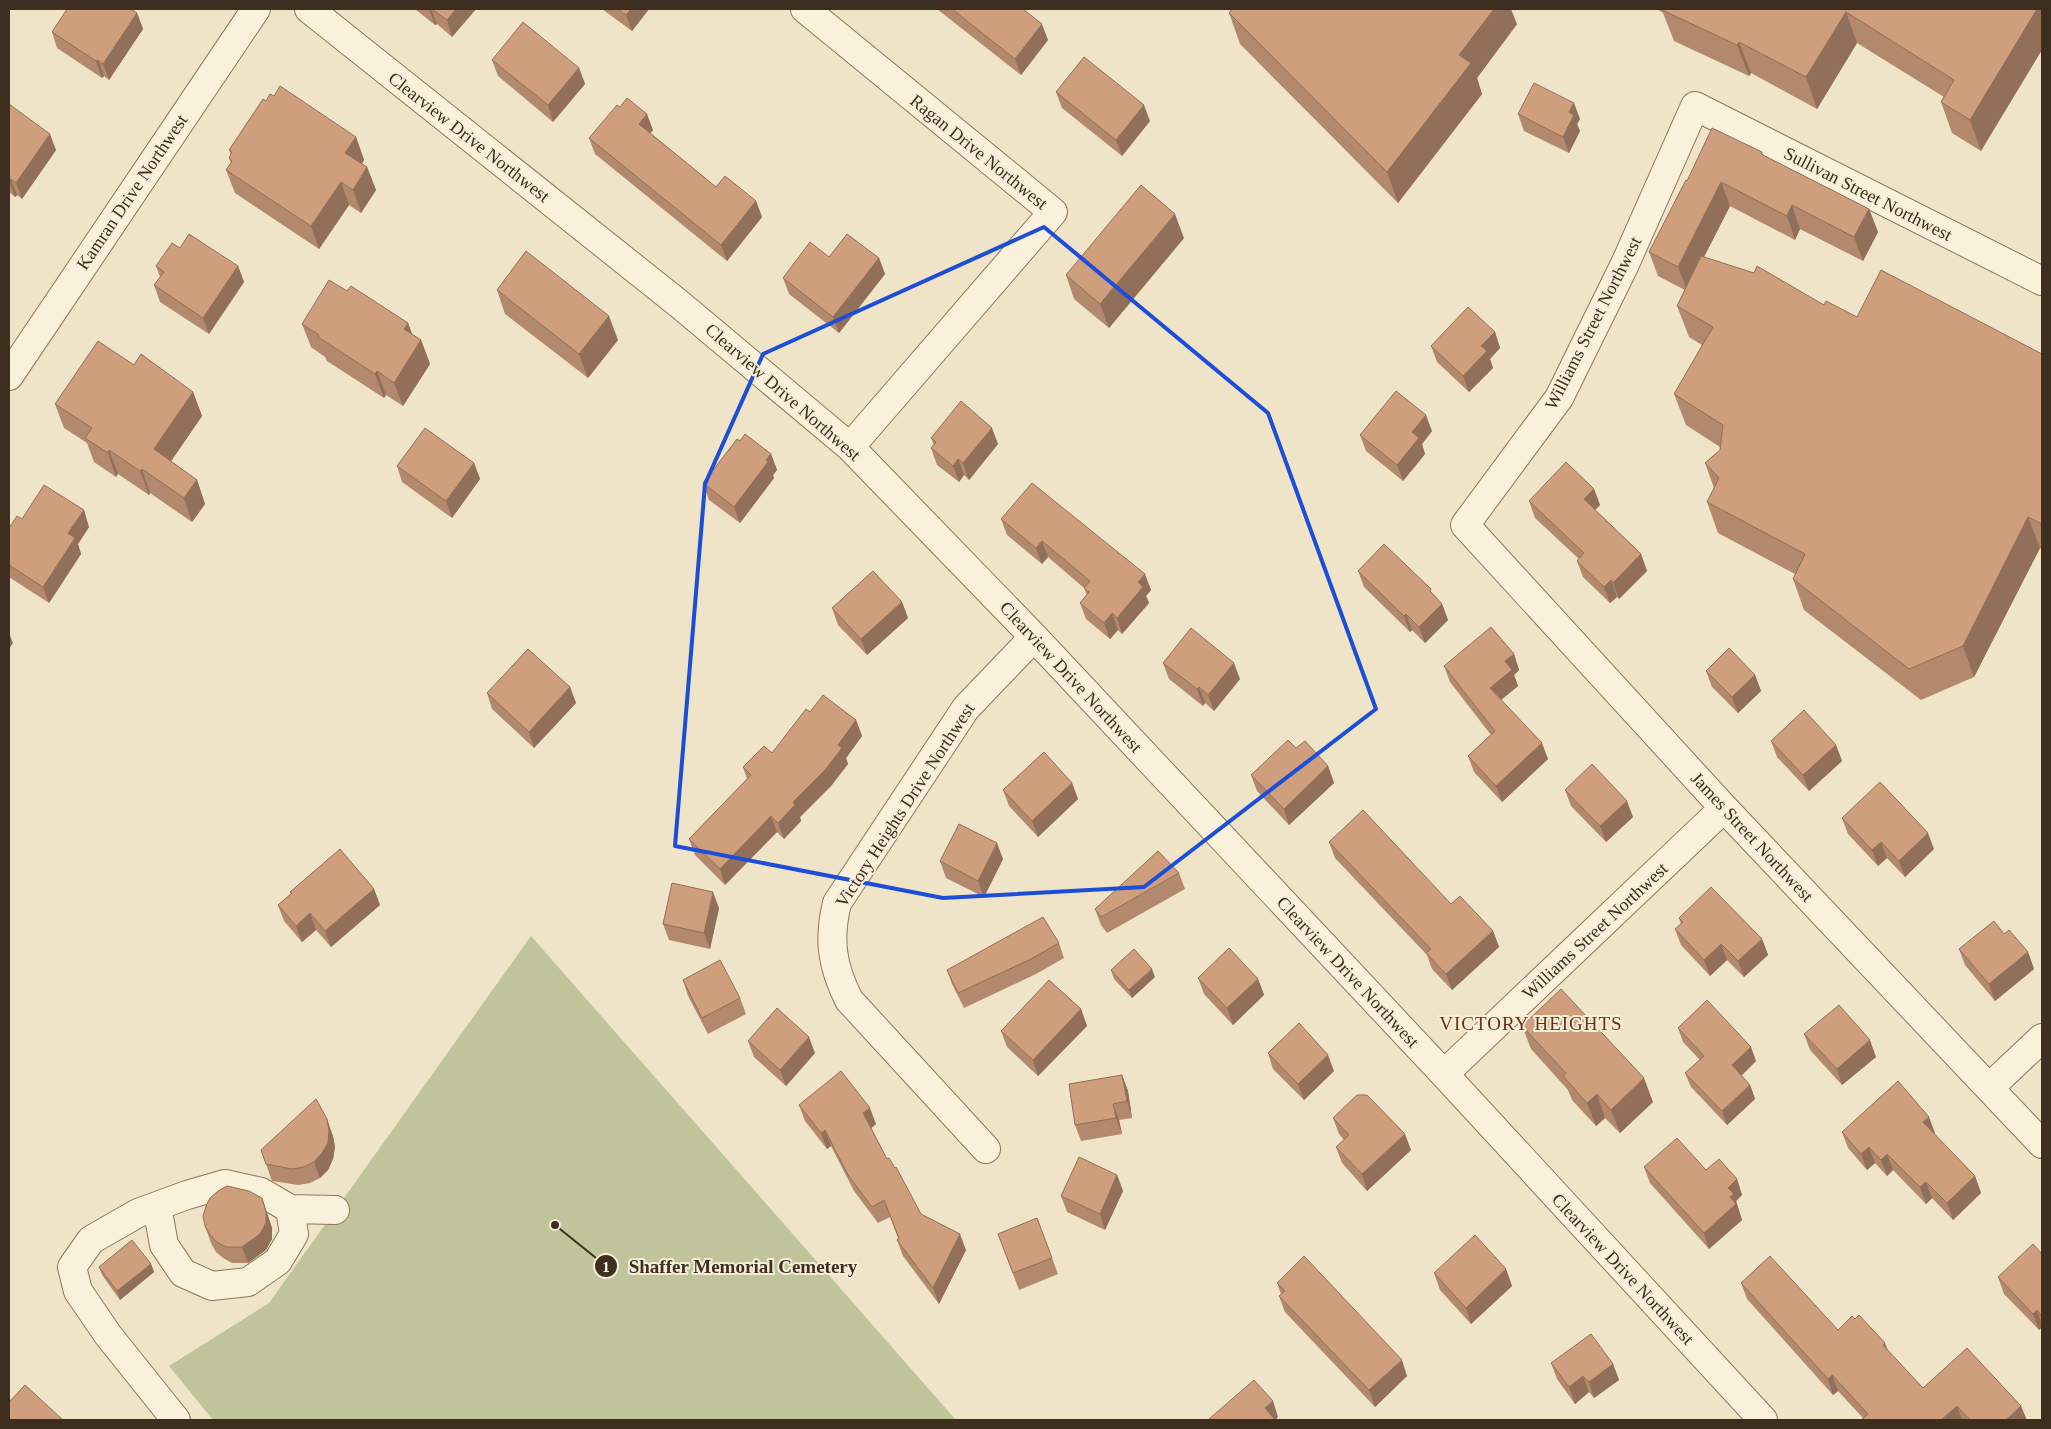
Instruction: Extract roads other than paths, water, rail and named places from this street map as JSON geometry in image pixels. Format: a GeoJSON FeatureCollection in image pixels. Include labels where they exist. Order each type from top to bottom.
{"type":"FeatureCollection","features":[{"type":"Feature","properties":{"kind":"street","name":"Kamran Drive Northwest"},"geometry":{"type":"LineString","coordinates":[[9,376],[256,9]]}},
{"type":"Feature","properties":{"kind":"street","name":"Clearview Drive Northwest"},"geometry":{"type":"LineString","coordinates":[[309,9],[678,303],[850,447],[1034,637],[1444,1074],[1763,1420]]}},
{"type":"Feature","properties":{"kind":"street","name":"Ragan Drive Northwest"},"geometry":{"type":"LineString","coordinates":[[805,9],[1053,212],[850,447]]}},
{"type":"Feature","properties":{"kind":"street","name":"Sullivan Street Northwest"},"geometry":{"type":"LineString","coordinates":[[1695,106],[2042,281]]}},
{"type":"Feature","properties":{"kind":"street","name":"Williams Street Northwest"},"geometry":{"type":"LineString","coordinates":[[1465,525],[1558,398],[1625,264],[1695,106]]}},
{"type":"Feature","properties":{"kind":"street","name":"James Street Northwest"},"geometry":{"type":"LineString","coordinates":[[1465,525],[1724,808],[2042,1144]]}},
{"type":"Feature","properties":{"kind":"street","name":"Victory Heights Drive Northwest"},"geometry":{"type":"LineString","coordinates":[[986,1149],[849,1000],[838,977],[832,952],[831,926],[837,903],[966,708],[1034,637]]}},
{"type":"Feature","properties":{"kind":"street","name":"Williams Street Northwest"},"geometry":{"type":"LineString","coordinates":[[1444,1074],[1724,808]]}},
{"type":"Feature","properties":{"kind":"street"},"geometry":{"type":"LineString","coordinates":[[1990,1087],[2042,1038]]}},
{"type":"Feature","properties":{"kind":"street"},"geometry":{"type":"LineString","coordinates":[[176,1420],[108,1335],[78,1290],[72,1268],[92,1240],[138,1213],[187,1195],[225,1184],[262,1192],[290,1208],[335,1210]]}},
{"type":"Feature","properties":{"kind":"street"},"geometry":{"type":"LineString","coordinates":[[157,1206],[164,1244],[183,1273],[212,1286],[248,1282],[278,1261],[294,1234],[290,1208]]}},
{"type":"Feature","properties":{"kind":"place","name":"Shaffer Memorial Cemetery"},"geometry":{"type":"Point","coordinates":[555,1225]}},
{"type":"Feature","properties":{"kind":"district","name":"VICTORY HEIGHTS"},"geometry":{"type":"Point","coordinates":[1531,1023]}}]}
